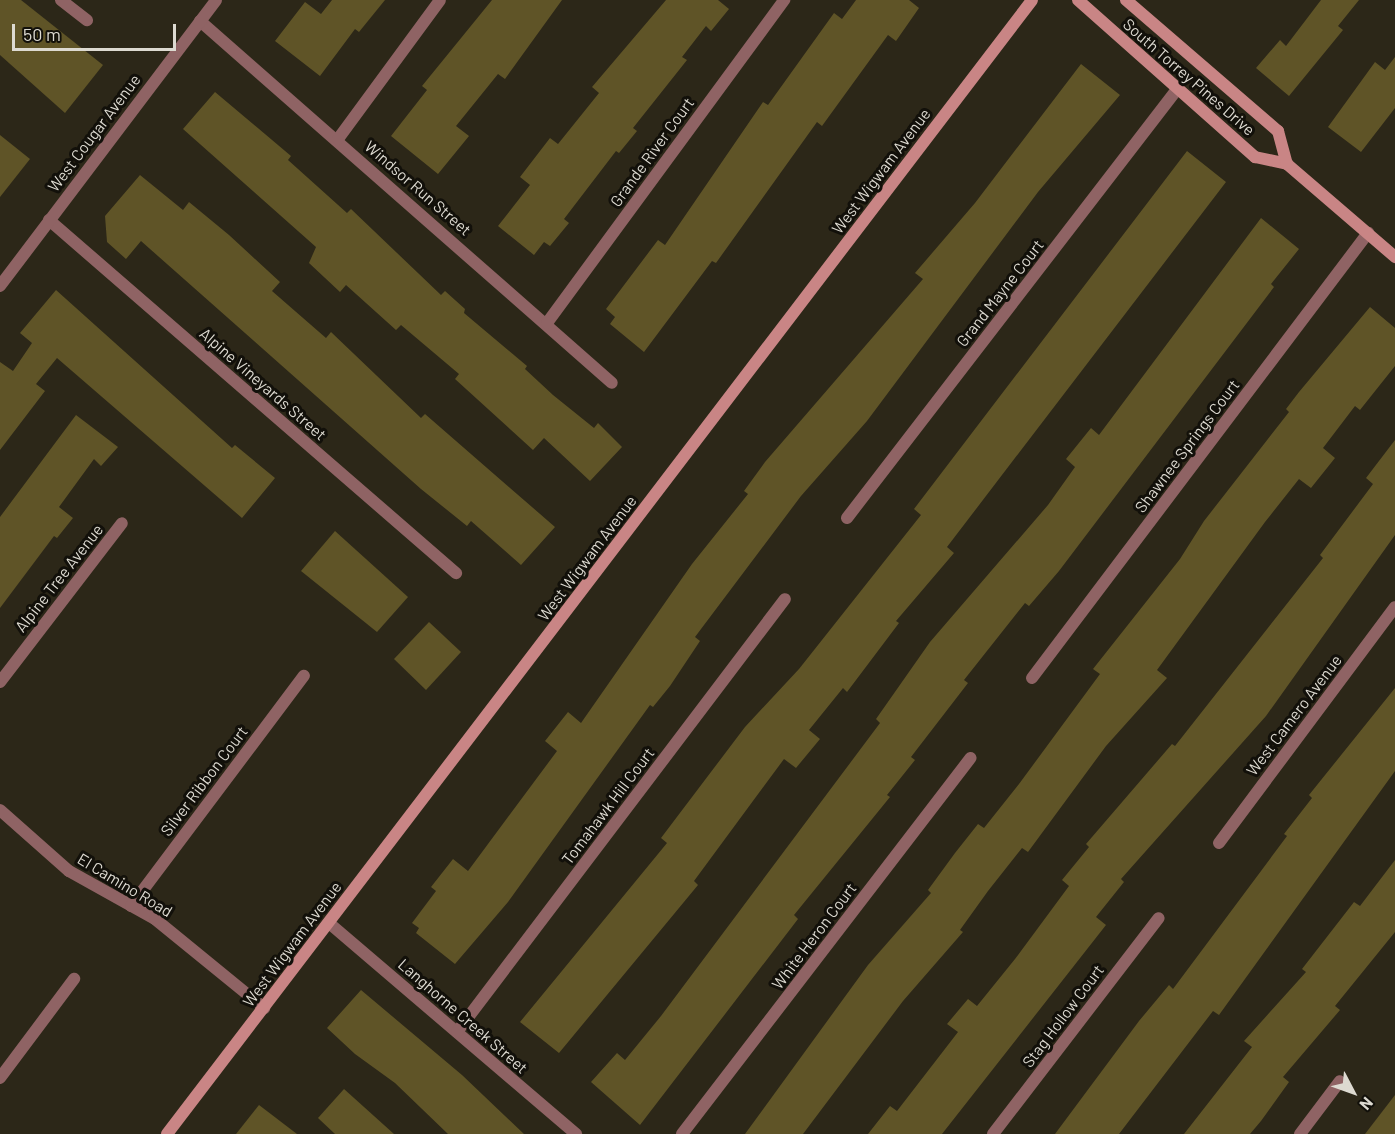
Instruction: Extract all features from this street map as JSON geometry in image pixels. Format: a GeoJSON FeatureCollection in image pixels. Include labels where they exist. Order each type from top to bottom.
{"type":"FeatureCollection","features":[{"type":"Feature","properties":{"kind":"street"},"geometry":{"type":"LineString","coordinates":[[61,0],[87,20]]}},
{"type":"Feature","properties":{"kind":"street","name":"West Cougar Avenue"},"geometry":{"type":"LineString","coordinates":[[0,286],[216,0]]}},
{"type":"Feature","properties":{"kind":"street"},"geometry":{"type":"LineString","coordinates":[[338,139],[440,0]]}},
{"type":"Feature","properties":{"kind":"street","name":"Grande River Court"},"geometry":{"type":"LineString","coordinates":[[547,324],[784,0]]}},
{"type":"Feature","properties":{"kind":"street","name":"West Wigwam Avenue"},"geometry":{"type":"LineString","coordinates":[[167,1134],[1032,0]]}},
{"type":"Feature","properties":{"kind":"street","name":"South Torrey Pines Drive"},"geometry":{"type":"LineString","coordinates":[[1078,0],[1256,157],[1287,164],[1395,256]]}},
{"type":"Feature","properties":{"kind":"street","name":"South Torrey Pines Drive"},"geometry":{"type":"LineString","coordinates":[[1126,0],[1278,131],[1287,164]]}},
{"type":"Feature","properties":{"kind":"street","name":"Windsor Run Street"},"geometry":{"type":"LineString","coordinates":[[200,21],[338,139],[612,383]]}},
{"type":"Feature","properties":{"kind":"street","name":"Grand Mayne Court"},"geometry":{"type":"LineString","coordinates":[[847,518],[1178,88]]}},
{"type":"Feature","properties":{"kind":"street","name":"Alpine Vineyards Street"},"geometry":{"type":"LineString","coordinates":[[49,220],[456,573]]}},
{"type":"Feature","properties":{"kind":"street","name":"Shawnee Springs Court"},"geometry":{"type":"LineString","coordinates":[[1032,678],[1368,233]]}},
{"type":"Feature","properties":{"kind":"street","name":"Alpine Tree Avenue"},"geometry":{"type":"LineString","coordinates":[[0,682],[122,523]]}},
{"type":"Feature","properties":{"kind":"street","name":"Tomahawk Hill Court"},"geometry":{"type":"LineString","coordinates":[[457,1032],[785,599]]}},
{"type":"Feature","properties":{"kind":"street","name":"West Camero Avenue"},"geometry":{"type":"LineString","coordinates":[[1219,843],[1395,607]]}},
{"type":"Feature","properties":{"kind":"street","name":"Silver Ribbon Court"},"geometry":{"type":"LineString","coordinates":[[131,906],[304,676]]}},
{"type":"Feature","properties":{"kind":"street","name":"White Heron Court"},"geometry":{"type":"LineString","coordinates":[[682,1134],[971,758]]}},
{"type":"Feature","properties":{"kind":"street","name":"El Camino Road"},"geometry":{"type":"LineString","coordinates":[[0,810],[69,871],[155,919],[264,1008]]}},
{"type":"Feature","properties":{"kind":"street","name":"Stag Hollow Court"},"geometry":{"type":"LineString","coordinates":[[993,1134],[1159,918]]}},
{"type":"Feature","properties":{"kind":"street","name":"Langhorne Creek Street"},"geometry":{"type":"LineString","coordinates":[[329,923],[576,1134]]}},
{"type":"Feature","properties":{"kind":"street"},"geometry":{"type":"LineString","coordinates":[[0,1078],[74,979]]}},
{"type":"Feature","properties":{"kind":"street"},"geometry":{"type":"LineString","coordinates":[[1300,1134],[1340,1081]]}},
{"type":"Feature","properties":{"kind":"building"},"geometry":{"type":"Polygon","coordinates":[[[0,0],[21,0],[103,65],[65,113],[0,55],[0,0]]]}},
{"type":"Feature","properties":{"kind":"building"},"geometry":{"type":"Polygon","coordinates":[[[332,0],[385,0],[359,32],[355,29],[320,76],[275,41],[305,2],[321,14],[332,0]]]}},
{"type":"Feature","properties":{"kind":"building"},"geometry":{"type":"Polygon","coordinates":[[[492,0],[562,0],[505,79],[498,74],[456,126],[469,136],[438,174],[391,136],[427,90],[422,86],[492,0]]]}},
{"type":"Feature","properties":{"kind":"building"},"geometry":{"type":"Polygon","coordinates":[[[666,0],[718,0],[729,9],[711,31],[706,26],[682,57],[687,60],[633,128],[637,131],[619,153],[616,151],[564,219],[569,223],[550,246],[544,242],[534,255],[498,226],[530,185],[520,177],[550,138],[558,144],[599,93],[592,87],[666,0]]]}},
{"type":"Feature","properties":{"kind":"building"},"geometry":{"type":"Polygon","coordinates":[[[856,0],[909,0],[919,8],[896,41],[888,35],[822,126],[817,122],[716,263],[712,261],[644,352],[610,324],[615,317],[606,309],[658,240],[665,245],[763,102],[768,105],[834,13],[842,19],[856,0]]]}},
{"type":"Feature","properties":{"kind":"building"},"geometry":{"type":"Polygon","coordinates":[[[1321,0],[1359,0],[1338,26],[1343,30],[1289,96],[1256,68],[1280,40],[1286,46],[1321,0]]]}},
{"type":"Feature","properties":{"kind":"building"},"geometry":{"type":"Polygon","coordinates":[[[1395,57],[1395,108],[1361,152],[1328,127],[1375,62],[1385,70],[1395,57]]]}},
{"type":"Feature","properties":{"kind":"building"},"geometry":{"type":"Polygon","coordinates":[[[1081,64],[1120,95],[1038,192],[867,421],[801,496],[695,637],[700,641],[670,686],[653,707],[650,705],[508,902],[455,964],[416,933],[419,928],[412,923],[436,891],[431,887],[453,859],[468,871],[557,751],[545,741],[568,712],[581,723],[692,564],[748,494],[744,491],[765,462],[923,279],[915,273],[975,203],[1081,64]]]}},
{"type":"Feature","properties":{"kind":"building"},"geometry":{"type":"Polygon","coordinates":[[[215,92],[291,156],[288,160],[347,213],[351,209],[441,295],[445,291],[465,309],[464,313],[527,366],[525,369],[553,395],[594,428],[598,423],[622,447],[590,481],[544,438],[533,450],[455,379],[459,374],[401,325],[396,330],[346,285],[340,292],[309,263],[316,247],[183,129],[215,92]]]}},
{"type":"Feature","properties":{"kind":"building"},"geometry":{"type":"Polygon","coordinates":[[[0,135],[30,159],[0,197],[0,135]]]}},
{"type":"Feature","properties":{"kind":"building"},"geometry":{"type":"Polygon","coordinates":[[[1187,151],[1226,182],[947,547],[954,553],[896,621],[899,623],[847,692],[843,688],[809,730],[820,739],[796,768],[784,759],[694,881],[698,885],[559,1053],[520,1022],[667,843],[661,838],[745,727],[799,669],[921,515],[914,509],[1187,151]]]}},
{"type":"Feature","properties":{"kind":"building"},"geometry":{"type":"Polygon","coordinates":[[[140,175],[183,210],[189,202],[229,235],[280,282],[272,291],[326,338],[331,332],[421,418],[425,414],[555,527],[521,565],[471,521],[467,526],[421,489],[141,241],[126,259],[107,242],[105,216],[140,175]]]}},
{"type":"Feature","properties":{"kind":"building"},"geometry":{"type":"Polygon","coordinates":[[[1261,218],[1299,249],[1271,284],[1274,287],[1059,571],[1029,606],[1025,603],[964,680],[968,683],[911,757],[915,760],[887,795],[890,797],[794,915],[798,919],[640,1125],[591,1082],[617,1053],[625,1060],[661,1016],[880,723],[876,719],[930,642],[1048,505],[1075,467],[1066,459],[1091,428],[1099,435],[1261,218]]]}},
{"type":"Feature","properties":{"kind":"building"},"geometry":{"type":"Polygon","coordinates":[[[56,290],[232,448],[235,445],[275,478],[242,518],[57,358],[36,384],[45,391],[0,450],[0,362],[13,371],[32,343],[20,333],[56,290]]]}},
{"type":"Feature","properties":{"kind":"building"},"geometry":{"type":"Polygon","coordinates":[[[1370,307],[1395,328],[1395,366],[1360,410],[1355,406],[1323,448],[1335,458],[1311,488],[1299,479],[1265,522],[1157,670],[1167,678],[1106,746],[1028,852],[1022,848],[960,930],[963,932],[903,1001],[803,1134],[745,1134],[868,965],[931,893],[928,890],[955,853],[978,824],[984,828],[1019,784],[1100,674],[1093,669],[1180,559],[1204,521],[1289,412],[1286,409],[1299,392],[1370,307]]]}},
{"type":"Feature","properties":{"kind":"building"},"geometry":{"type":"Polygon","coordinates":[[[76,415],[118,447],[101,466],[94,459],[59,507],[73,518],[57,538],[54,536],[0,608],[0,517],[76,415]]]}},
{"type":"Feature","properties":{"kind":"building"},"geometry":{"type":"Polygon","coordinates":[[[1395,440],[1395,535],[1266,716],[1121,879],[1124,882],[1096,917],[1106,925],[942,1134],[868,1134],[890,1106],[897,1111],[958,1032],[947,1024],[968,999],[977,1006],[1015,959],[1069,886],[1062,880],[1089,847],[1086,844],[1172,744],[1175,746],[1323,558],[1320,555],[1373,484],[1366,478],[1395,440]]]}},
{"type":"Feature","properties":{"kind":"building"},"geometry":{"type":"Polygon","coordinates":[[[335,531],[408,597],[377,632],[301,571],[335,531]]]}},
{"type":"Feature","properties":{"kind":"building"},"geometry":{"type":"Polygon","coordinates":[[[429,622],[461,652],[426,690],[394,659],[429,622]]]}},
{"type":"Feature","properties":{"kind":"building"},"geometry":{"type":"Polygon","coordinates":[[[1395,688],[1395,771],[1219,1015],[1213,1011],[1119,1134],[1055,1134],[1139,1021],[1169,985],[1173,989],[1287,836],[1284,834],[1312,798],[1309,795],[1395,688]]]}},
{"type":"Feature","properties":{"kind":"building"},"geometry":{"type":"Polygon","coordinates":[[[1395,860],[1395,932],[1335,1006],[1340,1010],[1283,1077],[1289,1082],[1261,1121],[1250,1134],[1184,1134],[1252,1047],[1244,1041],[1306,972],[1302,969],[1354,902],[1360,906],[1395,860]]]}},
{"type":"Feature","properties":{"kind":"building"},"geometry":{"type":"Polygon","coordinates":[[[361,990],[462,1075],[524,1134],[448,1134],[395,1083],[355,1054],[327,1028],[361,990]]]}},
{"type":"Feature","properties":{"kind":"building"},"geometry":{"type":"Polygon","coordinates":[[[344,1089],[394,1134],[335,1134],[318,1118],[344,1089]]]}},
{"type":"Feature","properties":{"kind":"building"},"geometry":{"type":"Polygon","coordinates":[[[1395,1095],[1395,1134],[1365,1134],[1395,1095]]]}},
{"type":"Feature","properties":{"kind":"building"},"geometry":{"type":"Polygon","coordinates":[[[259,1105],[297,1134],[236,1134],[259,1105]]]}}]}
